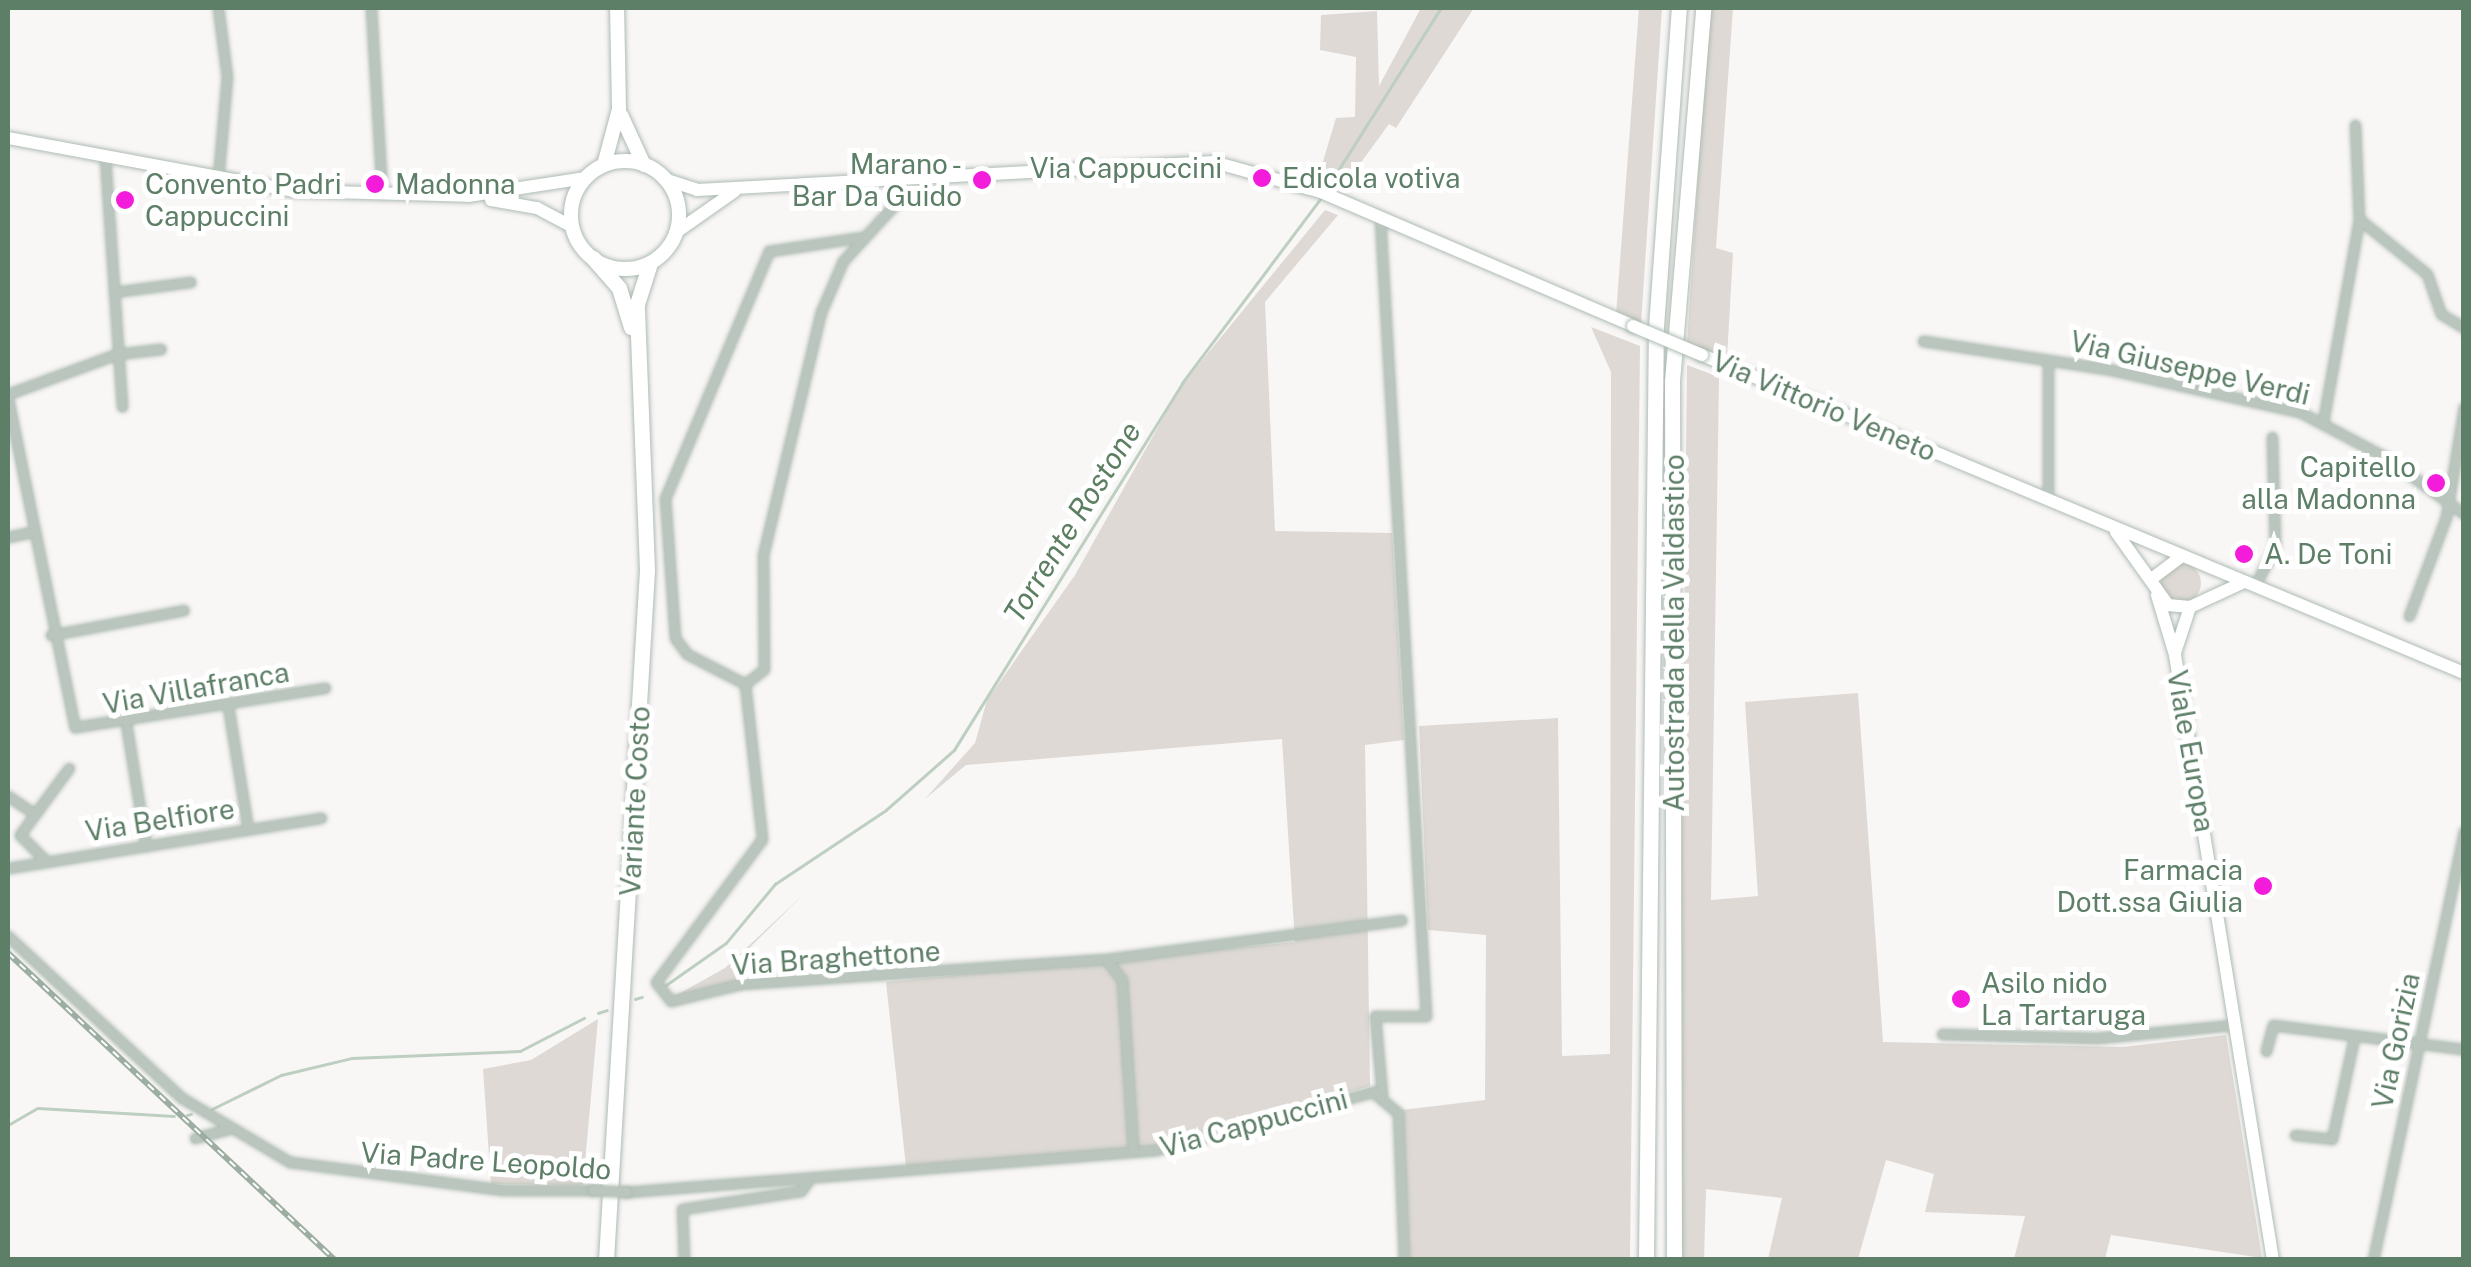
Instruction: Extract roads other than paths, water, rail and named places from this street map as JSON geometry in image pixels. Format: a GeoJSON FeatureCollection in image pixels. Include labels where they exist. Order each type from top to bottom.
{"type":"FeatureCollection","features":[{"type":"Feature","properties":{"kind":"highway","name":"Autostrada della Valdastico"},"geometry":{"type":"LineString","coordinates":[[1646,1260],[1656,327],[1678,8]]}},
{"type":"Feature","properties":{"kind":"highway","name":"Autostrada della Valdastico"},"geometry":{"type":"LineString","coordinates":[[1674,1260],[1672,381],[1702,8]]}},
{"type":"Feature","properties":{"kind":"highway"},"geometry":{"type":"LineString","coordinates":[[593,258],[619,288],[635,342]]}},
{"type":"Feature","properties":{"kind":"highway"},"geometry":{"type":"LineString","coordinates":[[635,342],[650,263]]}},
{"type":"Feature","properties":{"kind":"highway","name":"Variante Costo"},"geometry":{"type":"LineString","coordinates":[[606,1260],[647,570],[635,342]]}},
{"type":"Feature","properties":{"kind":"main road"},"geometry":{"type":"LineString","coordinates":[[604,165],[619,109],[617,8]]}},
{"type":"Feature","properties":{"kind":"main road"},"geometry":{"type":"LineString","coordinates":[[8,138],[218,179],[382,195],[468,196],[537,208],[572,227],[593,258],[621,269],[650,263],[675,233],[677,204],[664,179],[644,165],[619,109]]}},
{"type":"Feature","properties":{"kind":"main road","name":"Via Cappuccini"},"geometry":{"type":"LineString","coordinates":[[664,179],[697,190],[900,174],[1214,162],[1321,192],[1542,288]]}},
{"type":"Feature","properties":{"kind":"main road"},"geometry":{"type":"LineString","coordinates":[[468,196],[586,178],[604,165],[644,165]]}},
{"type":"Feature","properties":{"kind":"main road"},"geometry":{"type":"LineString","coordinates":[[572,227],[586,178]]}},
{"type":"Feature","properties":{"kind":"main road","name":"Via Cappuccini"},"geometry":{"type":"LineString","coordinates":[[675,233],[692,213],[746,186]]}},
{"type":"Feature","properties":{"kind":"main road","name":"Via Vittorio Veneto"},"geometry":{"type":"LineString","coordinates":[[1542,288],[2464,673]]}},
{"type":"Feature","properties":{"kind":"main road","name":"Via Vittorio Veneto"},"geometry":{"type":"LineString","coordinates":[[2106,524],[2154,577]]}},
{"type":"Feature","properties":{"kind":"main road"},"geometry":{"type":"LineString","coordinates":[[2195,602],[2206,584],[2191,559],[2165,560],[2154,577],[2157,595],[2195,602],[2223,584],[2252,584]]}},
{"type":"Feature","properties":{"kind":"main road","name":"Viale Europa"},"geometry":{"type":"LineString","coordinates":[[2157,595],[2175,655],[2273,1260]]}},
{"type":"Feature","properties":{"kind":"main road","name":"Viale Europa"},"geometry":{"type":"LineString","coordinates":[[2175,655],[2195,602]]}},
{"type":"Feature","properties":{"kind":"street"},"geometry":{"type":"LineString","coordinates":[[218,8],[227,77],[218,179]]}},
{"type":"Feature","properties":{"kind":"street"},"geometry":{"type":"LineString","coordinates":[[371,8],[382,195]]}},
{"type":"Feature","properties":{"kind":"street","name":"Via Giuseppe Verdi"},"geometry":{"type":"LineString","coordinates":[[2323,422],[2359,220],[2355,125]]}},
{"type":"Feature","properties":{"kind":"street"},"geometry":{"type":"LineString","coordinates":[[105,157],[122,406]]}},
{"type":"Feature","properties":{"kind":"street"},"geometry":{"type":"LineString","coordinates":[[862,237],[769,251],[664,498],[678,648],[745,684],[764,669],[763,555],[799,386],[833,280],[862,237],[894,204],[900,174]]}},
{"type":"Feature","properties":{"kind":"street"},"geometry":{"type":"LineString","coordinates":[[1380,218],[1426,1016],[1374,1016],[1382,1094]]}},
{"type":"Feature","properties":{"kind":"street"},"geometry":{"type":"LineString","coordinates":[[2359,220],[2427,274],[2441,314],[2464,328]]}},
{"type":"Feature","properties":{"kind":"street"},"geometry":{"type":"LineString","coordinates":[[114,292],[190,282]]}},
{"type":"Feature","properties":{"kind":"street","name":"Via Giuseppe Verdi"},"geometry":{"type":"LineString","coordinates":[[1924,341],[2048,360],[2323,422],[2464,514]]}},
{"type":"Feature","properties":{"kind":"street"},"geometry":{"type":"LineString","coordinates":[[162,350],[117,354],[8,396],[51,635],[184,610]]}},
{"type":"Feature","properties":{"kind":"street","name":"Via Giuseppe Verdi"},"geometry":{"type":"LineString","coordinates":[[2048,360],[2048,500]]}},
{"type":"Feature","properties":{"kind":"street"},"geometry":{"type":"LineString","coordinates":[[2409,616],[2449,504],[2464,407]]}},
{"type":"Feature","properties":{"kind":"street"},"geometry":{"type":"LineString","coordinates":[[2252,584],[2276,547],[2272,437]]}},
{"type":"Feature","properties":{"kind":"street"},"geometry":{"type":"LineString","coordinates":[[8,537],[32,532]]}},
{"type":"Feature","properties":{"kind":"street","name":"Via Villafranca"},"geometry":{"type":"LineString","coordinates":[[51,635],[75,727],[126,723],[324,688]]}},
{"type":"Feature","properties":{"kind":"street","name":"Via Braghettone"},"geometry":{"type":"LineString","coordinates":[[745,684],[762,838],[666,966],[660,993],[671,1000],[740,984],[1106,958]]}},
{"type":"Feature","properties":{"kind":"street"},"geometry":{"type":"LineString","coordinates":[[228,706],[248,829]]}},
{"type":"Feature","properties":{"kind":"street"},"geometry":{"type":"LineString","coordinates":[[126,723],[146,846]]}},
{"type":"Feature","properties":{"kind":"street"},"geometry":{"type":"LineString","coordinates":[[46,862],[20,835],[68,768]]}},
{"type":"Feature","properties":{"kind":"street"},"geometry":{"type":"LineString","coordinates":[[8,796],[35,814]]}},
{"type":"Feature","properties":{"kind":"street","name":"Via Belfiore"},"geometry":{"type":"LineString","coordinates":[[8,868],[320,818]]}},
{"type":"Feature","properties":{"kind":"street","name":"Via Gorizia"},"geometry":{"type":"LineString","coordinates":[[2373,1260],[2464,832]]}},
{"type":"Feature","properties":{"kind":"street"},"geometry":{"type":"LineString","coordinates":[[1133,1151],[1122,980],[1106,958],[1401,920]]}},
{"type":"Feature","properties":{"kind":"street","name":"Via Padre Leopoldo"},"geometry":{"type":"LineString","coordinates":[[8,936],[148,1071],[228,1128],[322,1172],[626,1192],[1133,1151]]}},
{"type":"Feature","properties":{"kind":"street"},"geometry":{"type":"LineString","coordinates":[[1942,1034],[2096,1038],[2234,1025]]}},
{"type":"Feature","properties":{"kind":"street"},"geometry":{"type":"LineString","coordinates":[[2266,1051],[2273,1025],[2464,1049]]}},
{"type":"Feature","properties":{"kind":"street"},"geometry":{"type":"LineString","coordinates":[[2295,1135],[2332,1139],[2354,1038]]}},
{"type":"Feature","properties":{"kind":"street","name":"Via Cappuccini"},"geometry":{"type":"LineString","coordinates":[[1133,1151],[1188,1145],[1322,1102],[1382,1094],[1398,1113],[1404,1260]]}},
{"type":"Feature","properties":{"kind":"street"},"geometry":{"type":"LineString","coordinates":[[195,1138],[228,1128]]}},
{"type":"Feature","properties":{"kind":"street","name":"Via Padre Leopoldo"},"geometry":{"type":"LineString","coordinates":[[684,1260],[682,1209],[800,1191],[810,1178]]}},
{"type":"Feature","properties":{"kind":"waterway","name":"Torrente Rostone"},"geometry":{"type":"LineString","coordinates":[[1327,188],[1441,8]]}},
{"type":"Feature","properties":{"kind":"waterway","name":"Torrente Rostone"},"geometry":{"type":"LineString","coordinates":[[666,985],[726,943],[775,884],[886,810],[954,750],[1182,383],[1320,199]]}},
{"type":"Feature","properties":{"kind":"waterway","name":"Torrente Rostone"},"geometry":{"type":"LineString","coordinates":[[635,999],[642,997]]}},
{"type":"Feature","properties":{"kind":"waterway","name":"Torrente Rostone"},"geometry":{"type":"LineString","coordinates":[[598,1013],[607,1010]]}},
{"type":"Feature","properties":{"kind":"waterway","name":"Torrente Rostone"},"geometry":{"type":"LineString","coordinates":[[212,1109],[281,1075],[352,1058],[520,1051],[584,1018]]}},
{"type":"Feature","properties":{"kind":"waterway","name":"Torrente Rostone"},"geometry":{"type":"LineString","coordinates":[[8,1125],[38,1108],[174,1116]]}},
{"type":"Feature","properties":{"kind":"waterway","name":"Torrente Rostone"},"geometry":{"type":"LineString","coordinates":[[187,1115],[191,1114]]}},
{"type":"Feature","properties":{"kind":"railway"},"geometry":{"type":"LineString","coordinates":[[8,953],[335,1260]]}},
{"type":"Feature","properties":{"kind":"place","name":"Edicola votiva"},"geometry":{"type":"Point","coordinates":[1262,178]}},
{"type":"Feature","properties":{"kind":"place","name":"Marano - Bar Da Guido"},"geometry":{"type":"Point","coordinates":[982,180]}},
{"type":"Feature","properties":{"kind":"place","name":"Madonna"},"geometry":{"type":"Point","coordinates":[375,184]}},
{"type":"Feature","properties":{"kind":"place","name":"Convento Padri Cappuccini"},"geometry":{"type":"Point","coordinates":[125,200]}},
{"type":"Feature","properties":{"kind":"place","name":"Capitello alla Madonna"},"geometry":{"type":"Point","coordinates":[2436,483]}},
{"type":"Feature","properties":{"kind":"place","name":"A. De Toni"},"geometry":{"type":"Point","coordinates":[2244,554]}},
{"type":"Feature","properties":{"kind":"place","name":"Farmacia Dott.ssa Giulia"},"geometry":{"type":"Point","coordinates":[2263,886]}},
{"type":"Feature","properties":{"kind":"place","name":"Asilo nido La Tartaruga"},"geometry":{"type":"Point","coordinates":[1961,999]}}]}
